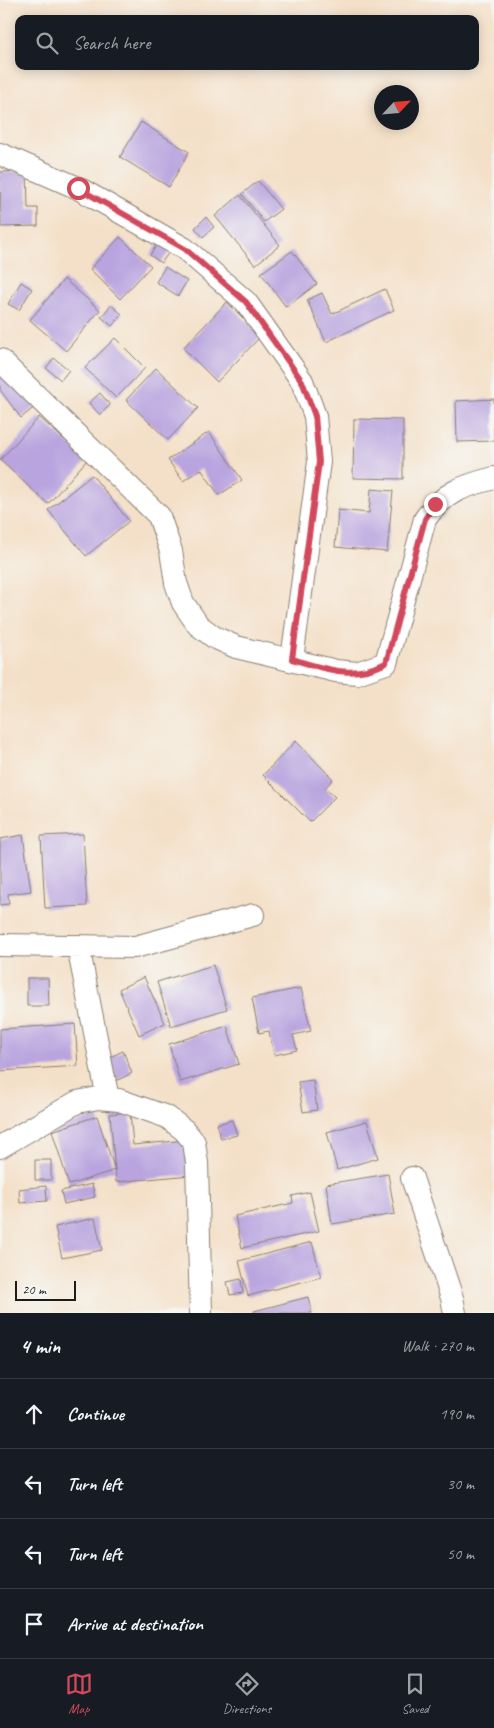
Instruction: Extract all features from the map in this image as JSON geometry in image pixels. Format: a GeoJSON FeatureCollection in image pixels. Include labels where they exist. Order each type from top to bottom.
{"type":"FeatureCollection","features":[{"type":"Feature","properties":{"kind":"street"},"geometry":{"type":"LineString","coordinates":[[0,154],[78,188],[185,249],[246,302],[302,381],[315,416],[319,462],[292,659]]}},
{"type":"Feature","properties":{"kind":"street"},"geometry":{"type":"LineString","coordinates":[[0,360],[158,516],[171,551],[176,583],[183,603],[198,625],[214,637],[236,647],[292,659],[336,672],[357,673],[386,663],[425,519],[435,504],[447,495],[467,485],[494,478]]}},
{"type":"Feature","properties":{"kind":"street"},"geometry":{"type":"LineString","coordinates":[[0,945],[135,947],[253,915]]}},
{"type":"Feature","properties":{"kind":"street"},"geometry":{"type":"LineString","coordinates":[[78,946],[108,1099]]}},
{"type":"Feature","properties":{"kind":"street"},"geometry":{"type":"LineString","coordinates":[[0,1147],[78,1102],[108,1099],[119,1100],[167,1117],[184,1130],[194,1142],[197,1163],[201,1313]]}},
{"type":"Feature","properties":{"kind":"street"},"geometry":{"type":"LineString","coordinates":[[412,1178],[452,1298],[455,1313]]}},
{"type":"Feature","properties":{"kind":"building"},"geometry":{"type":"Polygon","coordinates":[[[141,122],[189,152],[169,187],[120,157],[141,122]]]}},
{"type":"Feature","properties":{"kind":"building"},"geometry":{"type":"Polygon","coordinates":[[[27,171],[28,208],[38,208],[38,226],[1,227],[0,172],[27,171]]]}},
{"type":"Feature","properties":{"kind":"building"},"geometry":{"type":"Polygon","coordinates":[[[258,181],[281,209],[264,222],[242,194],[258,181]]]}},
{"type":"Feature","properties":{"kind":"building"},"geometry":{"type":"Polygon","coordinates":[[[240,195],[280,245],[255,265],[215,216],[240,195]]]}},
{"type":"Feature","properties":{"kind":"building"},"geometry":{"type":"Polygon","coordinates":[[[206,217],[214,227],[203,237],[195,228],[206,217]]]}},
{"type":"Feature","properties":{"kind":"building"},"geometry":{"type":"Polygon","coordinates":[[[120,237],[151,266],[120,299],[90,269],[120,237]]]}},
{"type":"Feature","properties":{"kind":"building"},"geometry":{"type":"Polygon","coordinates":[[[159,242],[170,251],[161,263],[150,255],[159,242]]]}},
{"type":"Feature","properties":{"kind":"building"},"geometry":{"type":"Polygon","coordinates":[[[292,251],[317,284],[286,307],[261,273],[292,251]]]}},
{"type":"Feature","properties":{"kind":"building"},"geometry":{"type":"Polygon","coordinates":[[[165,267],[187,281],[178,296],[156,282],[165,267]]]}},
{"type":"Feature","properties":{"kind":"building"},"geometry":{"type":"Polygon","coordinates":[[[64,279],[100,310],[66,351],[30,320],[64,279]]]}},
{"type":"Feature","properties":{"kind":"building"},"geometry":{"type":"Polygon","coordinates":[[[21,282],[32,289],[19,310],[8,304],[21,282]]]}},
{"type":"Feature","properties":{"kind":"building"},"geometry":{"type":"Polygon","coordinates":[[[385,289],[394,310],[326,342],[307,300],[322,293],[332,314],[385,289]]]}},
{"type":"Feature","properties":{"kind":"building"},"geometry":{"type":"Polygon","coordinates":[[[227,302],[261,336],[217,382],[183,348],[227,302]]]}},
{"type":"Feature","properties":{"kind":"building"},"geometry":{"type":"Polygon","coordinates":[[[111,305],[122,314],[112,326],[101,317],[111,305]]]}},
{"type":"Feature","properties":{"kind":"building"},"geometry":{"type":"Polygon","coordinates":[[[115,338],[145,368],[116,398],[85,368],[115,338]]]}},
{"type":"Feature","properties":{"kind":"building"},"geometry":{"type":"Polygon","coordinates":[[[54,358],[69,370],[61,380],[46,368],[54,358]]]}},
{"type":"Feature","properties":{"kind":"building"},"geometry":{"type":"Polygon","coordinates":[[[156,368],[198,408],[168,440],[126,400],[156,368]]]}},
{"type":"Feature","properties":{"kind":"building"},"geometry":{"type":"Polygon","coordinates":[[[0,371],[37,405],[21,418],[0,390],[0,371]]]}},
{"type":"Feature","properties":{"kind":"building"},"geometry":{"type":"Polygon","coordinates":[[[100,393],[110,405],[100,415],[89,403],[100,393]]]}},
{"type":"Feature","properties":{"kind":"building"},"geometry":{"type":"Polygon","coordinates":[[[494,399],[494,441],[457,442],[456,401],[494,399]]]}},
{"type":"Feature","properties":{"kind":"building"},"geometry":{"type":"Polygon","coordinates":[[[39,417],[87,460],[48,504],[0,460],[39,417]]]}},
{"type":"Feature","properties":{"kind":"building"},"geometry":{"type":"Polygon","coordinates":[[[354,419],[403,420],[403,479],[353,478],[354,419]]]}},
{"type":"Feature","properties":{"kind":"building"},"geometry":{"type":"Polygon","coordinates":[[[209,432],[242,480],[219,495],[201,469],[183,481],[168,460],[209,432]]]}},
{"type":"Feature","properties":{"kind":"building"},"geometry":{"type":"Polygon","coordinates":[[[92,475],[129,521],[86,556],[48,510],[92,475]]]}},
{"type":"Feature","properties":{"kind":"building"},"geometry":{"type":"Polygon","coordinates":[[[371,489],[393,491],[387,552],[335,547],[338,510],[369,513],[371,489]]]}},
{"type":"Feature","properties":{"kind":"building"},"geometry":{"type":"Polygon","coordinates":[[[296,741],[333,779],[325,788],[335,797],[310,822],[263,775],[296,741]]]}},
{"type":"Feature","properties":{"kind":"building"},"geometry":{"type":"Polygon","coordinates":[[[83,834],[87,906],[45,908],[41,836],[83,834]]]}},
{"type":"Feature","properties":{"kind":"building"},"geometry":{"type":"Polygon","coordinates":[[[23,835],[31,891],[8,894],[9,904],[0,905],[0,839],[23,835]]]}},
{"type":"Feature","properties":{"kind":"building"},"geometry":{"type":"Polygon","coordinates":[[[213,965],[227,1009],[171,1026],[157,982],[213,965]]]}},
{"type":"Feature","properties":{"kind":"building"},"geometry":{"type":"Polygon","coordinates":[[[144,977],[165,1023],[139,1035],[119,989],[144,977]]]}},
{"type":"Feature","properties":{"kind":"building"},"geometry":{"type":"Polygon","coordinates":[[[27,978],[48,978],[49,1006],[27,1006],[27,978]]]}},
{"type":"Feature","properties":{"kind":"building"},"geometry":{"type":"Polygon","coordinates":[[[301,988],[311,1031],[293,1035],[297,1050],[274,1055],[269,1031],[259,1033],[252,998],[301,988]]]}},
{"type":"Feature","properties":{"kind":"building"},"geometry":{"type":"Polygon","coordinates":[[[75,1024],[78,1066],[0,1071],[0,1029],[75,1024]]]}},
{"type":"Feature","properties":{"kind":"building"},"geometry":{"type":"Polygon","coordinates":[[[227,1026],[239,1064],[180,1082],[169,1044],[227,1026]]]}},
{"type":"Feature","properties":{"kind":"building"},"geometry":{"type":"Polygon","coordinates":[[[123,1051],[132,1073],[118,1080],[108,1058],[123,1051]]]}},
{"type":"Feature","properties":{"kind":"building"},"geometry":{"type":"Polygon","coordinates":[[[313,1080],[317,1110],[303,1112],[298,1082],[313,1080]]]}},
{"type":"Feature","properties":{"kind":"building"},"geometry":{"type":"Polygon","coordinates":[[[130,1112],[133,1145],[187,1140],[191,1175],[116,1182],[110,1114],[130,1112]]]}},
{"type":"Feature","properties":{"kind":"building"},"geometry":{"type":"Polygon","coordinates":[[[97,1116],[115,1170],[69,1185],[52,1131],[97,1116]]]}},
{"type":"Feature","properties":{"kind":"building"},"geometry":{"type":"Polygon","coordinates":[[[232,1120],[237,1135],[221,1139],[217,1124],[232,1120]]]}},
{"type":"Feature","properties":{"kind":"building"},"geometry":{"type":"Polygon","coordinates":[[[367,1121],[378,1158],[337,1170],[327,1132],[367,1121]]]}},
{"type":"Feature","properties":{"kind":"building"},"geometry":{"type":"Polygon","coordinates":[[[35,1160],[51,1160],[51,1180],[35,1180],[35,1160]]]}},
{"type":"Feature","properties":{"kind":"building"},"geometry":{"type":"Polygon","coordinates":[[[388,1174],[395,1214],[332,1224],[326,1184],[388,1174]]]}},
{"type":"Feature","properties":{"kind":"building"},"geometry":{"type":"Polygon","coordinates":[[[92,1184],[95,1197],[64,1204],[61,1191],[92,1184]]]}},
{"type":"Feature","properties":{"kind":"building"},"geometry":{"type":"Polygon","coordinates":[[[46,1186],[47,1201],[20,1203],[19,1189],[46,1186]]]}},
{"type":"Feature","properties":{"kind":"building"},"geometry":{"type":"Polygon","coordinates":[[[310,1192],[319,1231],[242,1248],[235,1216],[293,1203],[292,1196],[310,1192]]]}},
{"type":"Feature","properties":{"kind":"building"},"geometry":{"type":"Polygon","coordinates":[[[95,1218],[102,1250],[62,1258],[55,1227],[95,1218]]]}},
{"type":"Feature","properties":{"kind":"building"},"geometry":{"type":"Polygon","coordinates":[[[312,1242],[321,1277],[248,1296],[239,1261],[312,1242]]]}},
{"type":"Feature","properties":{"kind":"building"},"geometry":{"type":"Polygon","coordinates":[[[241,1279],[243,1293],[230,1295],[227,1282],[241,1279]]]}},
{"type":"Feature","properties":{"kind":"building"},"geometry":{"type":"Polygon","coordinates":[[[308,1297],[312,1313],[254,1313],[254,1311],[308,1297]]]}},
{"type":"Feature","properties":{"kind":"route"},"geometry":{"type":"LineString","coordinates":[[78,188],[185,249],[246,302],[302,381],[315,416],[319,462],[292,659],[336,672],[357,673],[376,669],[386,663],[392,647],[425,519],[435,504]]}}]}
